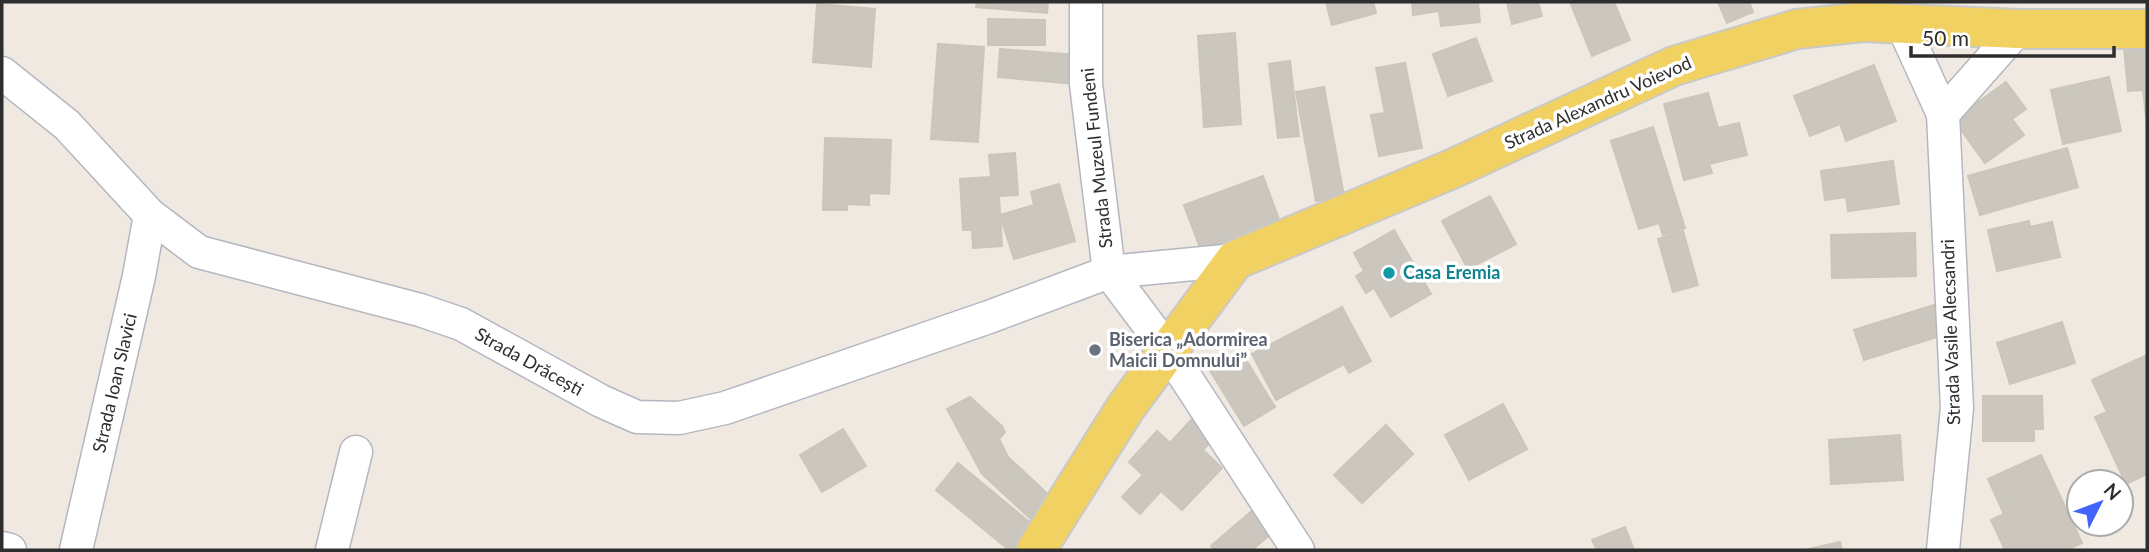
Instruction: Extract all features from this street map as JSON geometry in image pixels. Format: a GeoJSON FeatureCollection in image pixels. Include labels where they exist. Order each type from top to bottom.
{"type":"FeatureCollection","features":[{"type":"Feature","properties":{"kind":"main road","name":"Strada Alexandru Voievod"},"geometry":{"type":"LineString","coordinates":[[1235,260],[1452,169],[1674,66],[1859,12],[1902,24],[2018,29],[2147,29]]}},
{"type":"Feature","properties":{"kind":"main road"},"geometry":{"type":"LineString","coordinates":[[1036,550],[1126,407],[1235,260]]}},
{"type":"Feature","properties":{"kind":"street","name":"Strada Muzeul Fundeni"},"geometry":{"type":"LineString","coordinates":[[1086,2],[1086,85],[1109,272]]}},
{"type":"Feature","properties":{"kind":"street","name":"Strada Vasile Alecsandri"},"geometry":{"type":"LineString","coordinates":[[1902,24],[1943,114],[1957,408],[1943,550]]}},
{"type":"Feature","properties":{"kind":"street"},"geometry":{"type":"LineString","coordinates":[[1943,114],[2018,29]]}},
{"type":"Feature","properties":{"kind":"street","name":"Strada Drăcești"},"geometry":{"type":"LineString","coordinates":[[2,73],[67,125],[150,215],[199,252],[420,310],[461,324],[601,401],[636,417],[679,418],[725,408],[989,317],[1109,272],[1235,260]]}},
{"type":"Feature","properties":{"kind":"street","name":"Strada Ioan Slavici"},"geometry":{"type":"LineString","coordinates":[[76,550],[139,276],[150,215]]}},
{"type":"Feature","properties":{"kind":"street"},"geometry":{"type":"LineString","coordinates":[[1109,272],[1169,352],[1298,550]]}},
{"type":"Feature","properties":{"kind":"street"},"geometry":{"type":"LineString","coordinates":[[332,550],[356,452]]}},
{"type":"Feature","properties":{"kind":"street"},"geometry":{"type":"LineString","coordinates":[[2,548],[10,550]]}},
{"type":"Feature","properties":{"kind":"building"},"geometry":{"type":"Polygon","coordinates":[[[977,2],[1048,2],[1047,13],[976,7],[977,2]]]}},
{"type":"Feature","properties":{"kind":"building"},"geometry":{"type":"Polygon","coordinates":[[[1326,2],[1373,2],[1376,13],[1332,25],[1326,2]]]}},
{"type":"Feature","properties":{"kind":"building"},"geometry":{"type":"Polygon","coordinates":[[[1412,2],[1478,2],[1480,22],[1441,26],[1439,11],[1413,15],[1412,2]]]}},
{"type":"Feature","properties":{"kind":"building"},"geometry":{"type":"Polygon","coordinates":[[[1507,2],[1538,2],[1542,16],[1512,24],[1507,2]]]}},
{"type":"Feature","properties":{"kind":"building"},"geometry":{"type":"Polygon","coordinates":[[[1570,2],[1614,2],[1630,40],[1592,56],[1570,2]]]}},
{"type":"Feature","properties":{"kind":"building"},"geometry":{"type":"Polygon","coordinates":[[[1718,2],[1749,2],[1753,12],[1727,23],[1718,2]]]}},
{"type":"Feature","properties":{"kind":"building"},"geometry":{"type":"Polygon","coordinates":[[[817,4],[875,9],[871,67],[813,62],[817,4]]]}},
{"type":"Feature","properties":{"kind":"building"},"geometry":{"type":"Polygon","coordinates":[[[988,19],[1045,20],[1045,45],[988,45],[988,19]]]}},
{"type":"Feature","properties":{"kind":"building"},"geometry":{"type":"Polygon","coordinates":[[[1235,33],[1241,124],[1204,127],[1198,36],[1235,33]]]}},
{"type":"Feature","properties":{"kind":"building"},"geometry":{"type":"Polygon","coordinates":[[[1476,38],[1492,81],[1448,96],[1433,54],[1476,38]]]}},
{"type":"Feature","properties":{"kind":"building"},"geometry":{"type":"Polygon","coordinates":[[[938,44],[984,47],[978,142],[931,139],[938,44]]]}},
{"type":"Feature","properties":{"kind":"building"},"geometry":{"type":"Polygon","coordinates":[[[2147,45],[2147,126],[2143,90],[2128,91],[2124,47],[2147,45]]]}},
{"type":"Feature","properties":{"kind":"building"},"geometry":{"type":"Polygon","coordinates":[[[1000,49],[1077,55],[1075,84],[998,77],[1000,49]]]}},
{"type":"Feature","properties":{"kind":"building"},"geometry":{"type":"Polygon","coordinates":[[[1290,61],[1299,136],[1278,138],[1269,64],[1290,61]]]}},
{"type":"Feature","properties":{"kind":"building"},"geometry":{"type":"Polygon","coordinates":[[[1405,63],[1422,148],[1379,156],[1371,115],[1385,113],[1376,68],[1405,63]]]}},
{"type":"Feature","properties":{"kind":"building"},"geometry":{"type":"Polygon","coordinates":[[[1874,65],[1896,121],[1846,141],[1840,124],[1810,136],[1794,96],[1874,65]]]}},
{"type":"Feature","properties":{"kind":"building"},"geometry":{"type":"Polygon","coordinates":[[[2109,77],[2121,131],[2063,144],[2051,90],[2109,77]]]}},
{"type":"Feature","properties":{"kind":"building"},"geometry":{"type":"Polygon","coordinates":[[[2006,82],[2026,109],[2012,119],[2024,135],[1985,163],[1954,120],[2006,82]]]}},
{"type":"Feature","properties":{"kind":"building"},"geometry":{"type":"Polygon","coordinates":[[[1324,87],[1344,196],[1316,201],[1296,92],[1324,87]]]}},
{"type":"Feature","properties":{"kind":"building"},"geometry":{"type":"Polygon","coordinates":[[[1708,93],[1718,128],[1739,123],[1747,155],[1709,164],[1712,173],[1684,180],[1664,104],[1708,93]]]}},
{"type":"Feature","properties":{"kind":"building"},"geometry":{"type":"Polygon","coordinates":[[[1653,127],[1685,228],[1663,235],[1659,223],[1639,229],[1611,141],[1653,127]]]}},
{"type":"Feature","properties":{"kind":"building"},"geometry":{"type":"Polygon","coordinates":[[[825,138],[891,140],[889,194],[869,193],[869,205],[847,204],[847,210],[823,210],[825,138]]]}},
{"type":"Feature","properties":{"kind":"building"},"geometry":{"type":"Polygon","coordinates":[[[2067,148],[2078,187],[1980,215],[1968,176],[2067,148]]]}},
{"type":"Feature","properties":{"kind":"building"},"geometry":{"type":"Polygon","coordinates":[[[1015,153],[1018,195],[999,196],[1002,246],[973,248],[972,230],[963,230],[960,179],[991,177],[989,155],[1015,153]]]}},
{"type":"Feature","properties":{"kind":"building"},"geometry":{"type":"Polygon","coordinates":[[[1893,161],[1899,204],[1848,211],[1846,197],[1825,200],[1821,171],[1893,161]]]}},
{"type":"Feature","properties":{"kind":"building"},"geometry":{"type":"Polygon","coordinates":[[[1263,176],[1281,225],[1202,253],[1184,205],[1263,176]]]}},
{"type":"Feature","properties":{"kind":"building"},"geometry":{"type":"Polygon","coordinates":[[[1059,184],[1075,241],[1014,259],[1000,215],[1034,205],[1031,192],[1059,184]]]}},
{"type":"Feature","properties":{"kind":"building"},"geometry":{"type":"Polygon","coordinates":[[[1490,196],[1516,244],[1468,269],[1442,221],[1490,196]]]}},
{"type":"Feature","properties":{"kind":"building"},"geometry":{"type":"Polygon","coordinates":[[[2029,221],[2030,227],[2052,222],[2060,257],[1997,271],[1988,230],[2029,221]]]}},
{"type":"Feature","properties":{"kind":"building","name":"Casa Eremia"},"geometry":{"type":"Polygon","coordinates":[[[1394,230],[1431,294],[1391,317],[1374,288],[1366,293],[1356,276],[1364,271],[1354,253],[1394,230]]]}},
{"type":"Feature","properties":{"kind":"building"},"geometry":{"type":"Polygon","coordinates":[[[1683,231],[1698,285],[1673,292],[1658,239],[1683,231]]]}},
{"type":"Feature","properties":{"kind":"building"},"geometry":{"type":"Polygon","coordinates":[[[1915,233],[1916,276],[1832,278],[1831,235],[1915,233]]]}},
{"type":"Feature","properties":{"kind":"building"},"geometry":{"type":"Polygon","coordinates":[[[1937,304],[1946,334],[1864,360],[1854,330],[1937,304]]]}},
{"type":"Feature","properties":{"kind":"building"},"geometry":{"type":"Polygon","coordinates":[[[1342,307],[1371,361],[1349,373],[1344,364],[1276,400],[1252,354],[1342,307]]]}},
{"type":"Feature","properties":{"kind":"building"},"geometry":{"type":"Polygon","coordinates":[[[2062,322],[2075,363],[2010,384],[1997,343],[2062,322]]]}},
{"type":"Feature","properties":{"kind":"building"},"geometry":{"type":"Polygon","coordinates":[[[1240,350],[1275,407],[1244,426],[1209,369],[1240,350]]]}},
{"type":"Feature","properties":{"kind":"building"},"geometry":{"type":"Polygon","coordinates":[[[2147,355],[2147,474],[2135,480],[2135,468],[2119,468],[2095,417],[2107,412],[2092,380],[2147,355]]]}},
{"type":"Feature","properties":{"kind":"building"},"geometry":{"type":"Polygon","coordinates":[[[1983,396],[2042,396],[2043,429],[2034,429],[2034,441],[1983,441],[1983,396]]]}},
{"type":"Feature","properties":{"kind":"building"},"geometry":{"type":"Polygon","coordinates":[[[970,397],[1002,426],[1005,432],[999,439],[1008,457],[1052,498],[1032,520],[982,474],[947,409],[970,397]]]}},
{"type":"Feature","properties":{"kind":"building"},"geometry":{"type":"Polygon","coordinates":[[[1503,404],[1527,449],[1469,480],[1445,435],[1503,404]]]}},
{"type":"Feature","properties":{"kind":"building"},"geometry":{"type":"Polygon","coordinates":[[[1191,420],[1212,440],[1203,450],[1222,468],[1182,510],[1161,491],[1140,514],[1122,497],[1143,475],[1129,462],[1157,431],[1170,443],[1191,420]]]}},
{"type":"Feature","properties":{"kind":"building"},"geometry":{"type":"Polygon","coordinates":[[[1386,425],[1413,454],[1362,503],[1334,475],[1386,425]]]}},
{"type":"Feature","properties":{"kind":"building"},"geometry":{"type":"Polygon","coordinates":[[[843,429],[866,466],[822,492],[800,455],[843,429]]]}},
{"type":"Feature","properties":{"kind":"building"},"geometry":{"type":"Polygon","coordinates":[[[1900,435],[1903,480],[1831,484],[1829,440],[1900,435]]]}},
{"type":"Feature","properties":{"kind":"building"},"geometry":{"type":"Polygon","coordinates":[[[2041,455],[2065,507],[2065,538],[2080,538],[2082,543],[2066,550],[2005,550],[1991,520],[2004,514],[1988,479],[2041,455]]]}},
{"type":"Feature","properties":{"kind":"building"},"geometry":{"type":"Polygon","coordinates":[[[958,463],[1034,526],[1014,550],[1009,550],[936,490],[958,463]]]}},
{"type":"Feature","properties":{"kind":"building"},"geometry":{"type":"Polygon","coordinates":[[[1253,510],[1273,532],[1252,550],[1214,550],[1211,546],[1253,510]]]}},
{"type":"Feature","properties":{"kind":"building"},"geometry":{"type":"Polygon","coordinates":[[[1625,527],[1634,550],[1597,550],[1592,540],[1625,527]]]}},
{"type":"Feature","properties":{"kind":"building"},"geometry":{"type":"Polygon","coordinates":[[[1840,542],[1842,550],[1809,549],[1840,542]]]}},
{"type":"Feature","properties":{"kind":"place","name":"Casa Eremia"},"geometry":{"type":"Point","coordinates":[1389,273]}},
{"type":"Feature","properties":{"kind":"place","name":"Biserica „Adormirea Maicii Domnului”"},"geometry":{"type":"Point","coordinates":[1095,350]}}]}
